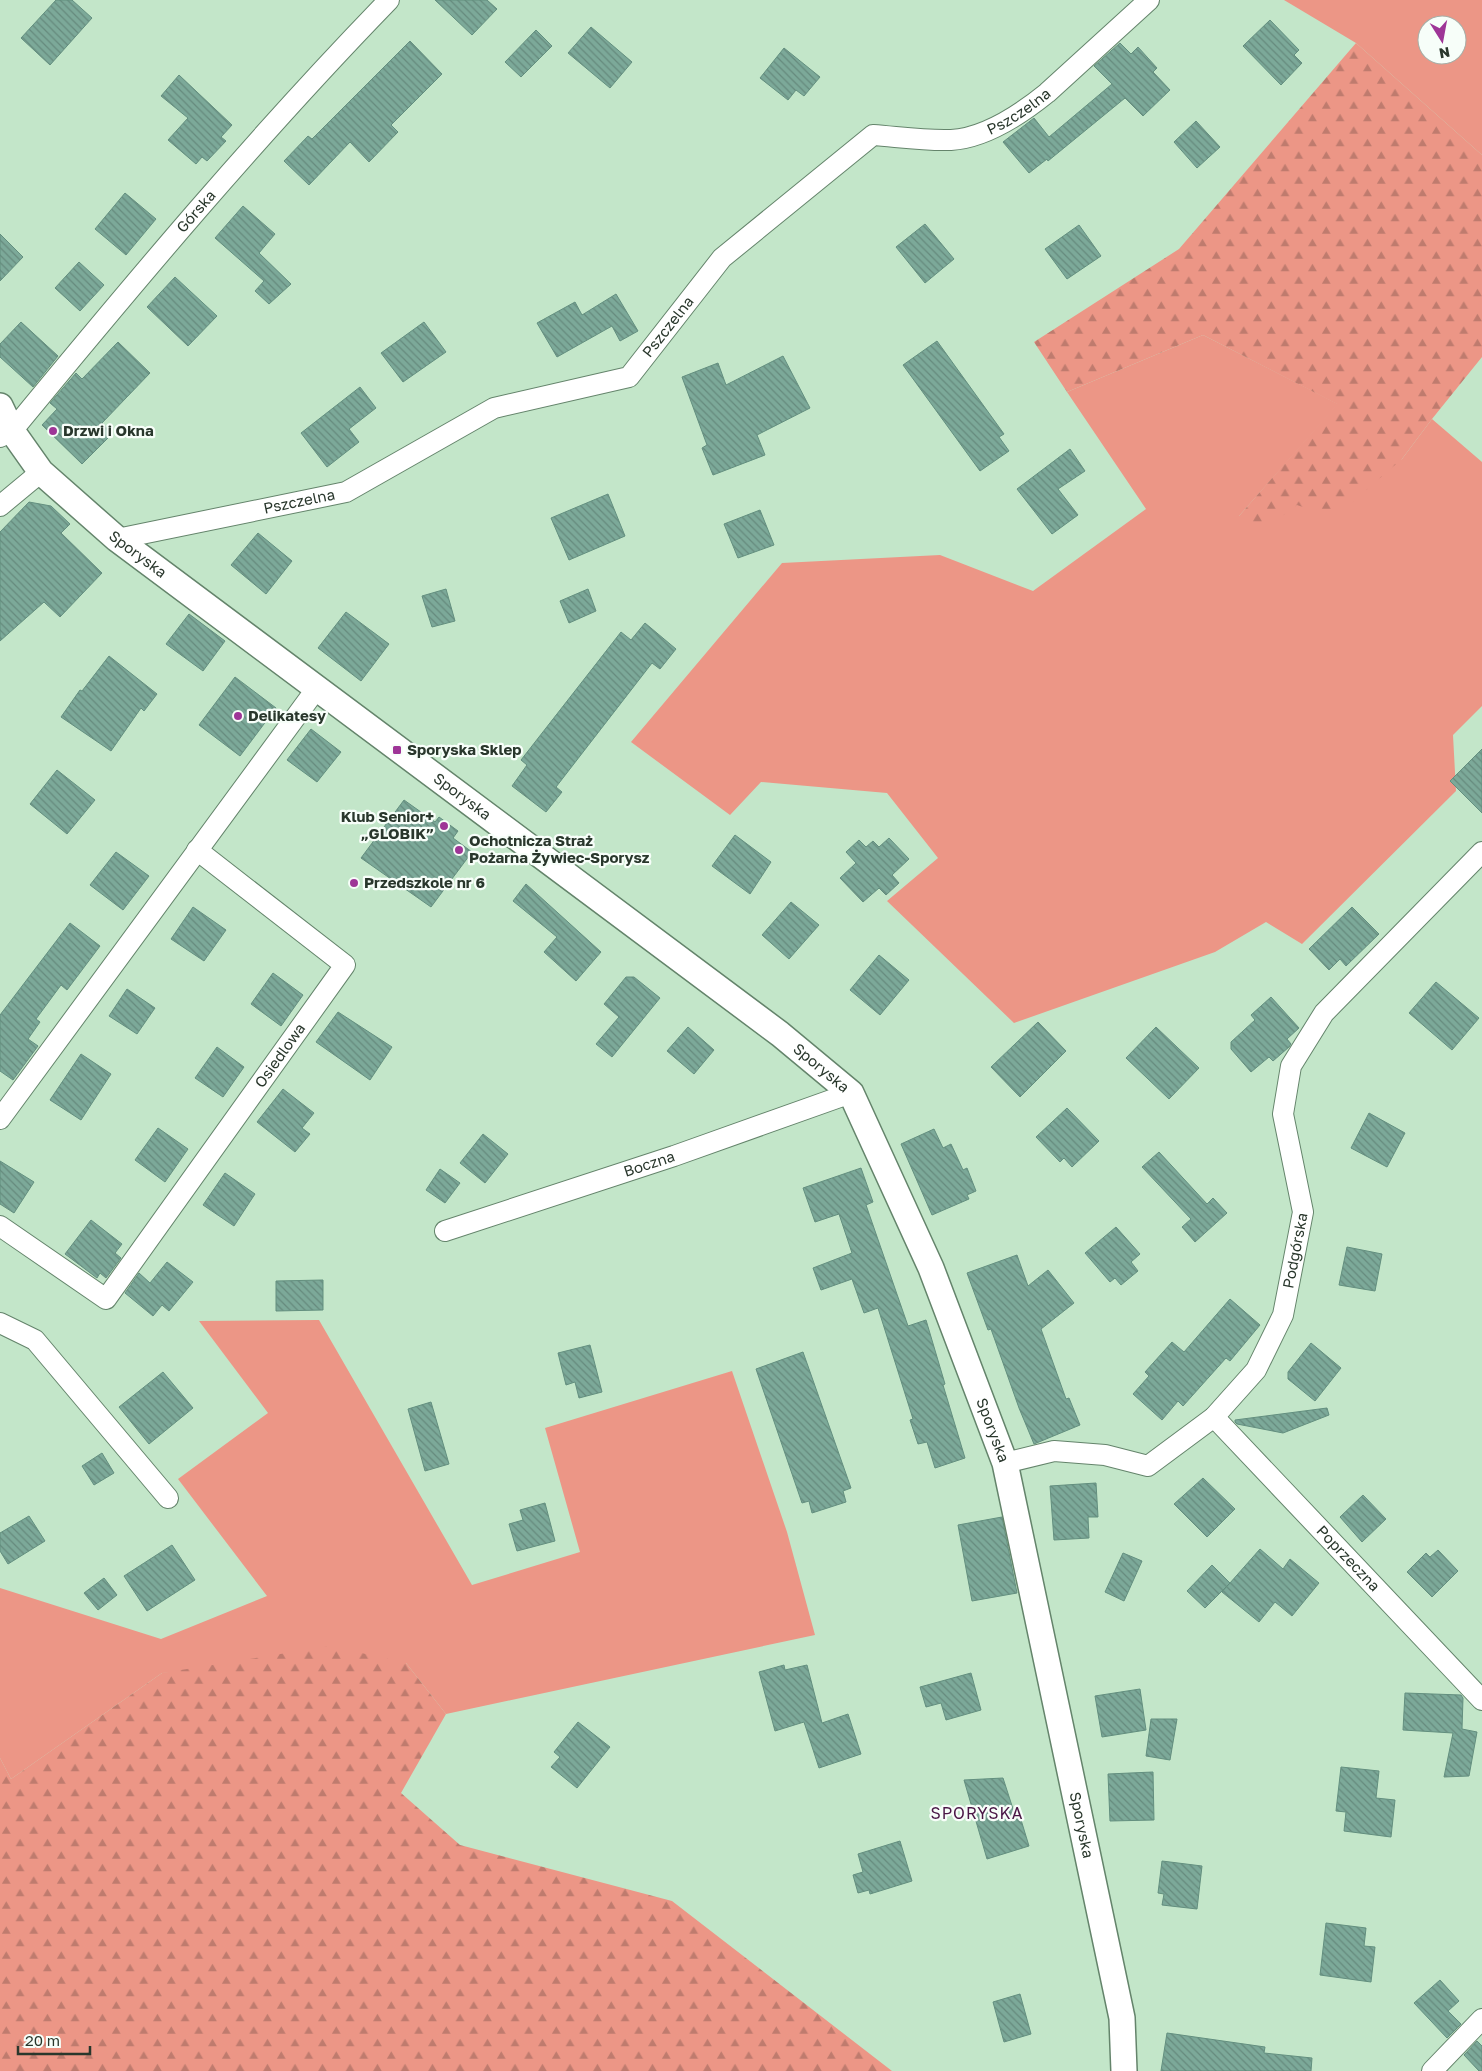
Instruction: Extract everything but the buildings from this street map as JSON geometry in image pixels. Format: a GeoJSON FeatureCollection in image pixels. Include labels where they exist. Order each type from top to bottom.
{"type":"FeatureCollection","features":[{"type":"Feature","properties":{"kind":"street","name":"Górska"},"geometry":{"type":"LineString","coordinates":[[6,434],[172,238],[348,42],[389,0]]}},
{"type":"Feature","properties":{"kind":"street","name":"Pszczelna"},"geometry":{"type":"LineString","coordinates":[[117,539],[346,492],[494,408],[629,377],[722,258],[873,135],[951,140],[971,137],[989,130],[1031,106],[1048,93],[1149,0]]}},
{"type":"Feature","properties":{"kind":"street","name":"Sporyska"},"geometry":{"type":"LineString","coordinates":[[0,406],[6,434],[41,472],[117,539],[780,1034],[851,1093],[931,1268],[1005,1463],[1122,2018],[1124,2071]]}},
{"type":"Feature","properties":{"kind":"street"},"geometry":{"type":"LineString","coordinates":[[0,506],[41,472]]}},
{"type":"Feature","properties":{"kind":"street"},"geometry":{"type":"LineString","coordinates":[[0,1119],[316,688]]}},
{"type":"Feature","properties":{"kind":"street","name":"Osiedlowa"},"geometry":{"type":"LineString","coordinates":[[0,1226],[106,1299],[344,965],[198,850]]}},
{"type":"Feature","properties":{"kind":"street","name":"Podgórska"},"geometry":{"type":"LineString","coordinates":[[1005,1463],[1054,1451],[1105,1455],[1148,1466],[1214,1417],[1256,1370],[1283,1315],[1303,1212],[1283,1114],[1291,1066],[1324,1013],[1482,852]]}},
{"type":"Feature","properties":{"kind":"street","name":"Boczna"},"geometry":{"type":"LineString","coordinates":[[445,1231],[674,1156],[851,1093]]}},
{"type":"Feature","properties":{"kind":"street"},"geometry":{"type":"LineString","coordinates":[[0,1323],[35,1340],[168,1498]]}},
{"type":"Feature","properties":{"kind":"street","name":"Poprzeczna"},"geometry":{"type":"LineString","coordinates":[[1214,1417],[1482,1700]]}},
{"type":"Feature","properties":{"kind":"street"},"geometry":{"type":"LineString","coordinates":[[1432,2071],[1482,2019]]}},
{"type":"Feature","properties":{"kind":"green space"},"geometry":{"type":"Polygon","coordinates":[[[1284,0],[1482,0],[1482,155],[1356,43],[1284,0]]]}},
{"type":"Feature","properties":{"kind":"green space"},"geometry":{"type":"Polygon","coordinates":[[[1356,43],[1482,155],[1482,357],[1402,459],[1334,518],[1297,505],[1254,537],[1239,516],[1337,404],[1203,335],[1067,392],[1034,342],[1179,249],[1356,43]]]}},
{"type":"Feature","properties":{"kind":"green space"},"geometry":{"type":"Polygon","coordinates":[[[1203,335],[1338,404],[1239,516],[1297,505],[1402,459],[1432,419],[1482,462],[1482,706],[1453,735],[1456,791],[1302,944],[1266,922],[1215,952],[1014,1023],[887,901],[938,858],[887,793],[761,782],[730,815],[631,742],[782,563],[940,555],[1033,591],[1146,509],[1067,392],[1203,335]]]}},
{"type":"Feature","properties":{"kind":"green space"},"geometry":{"type":"Polygon","coordinates":[[[319,1320],[472,1585],[580,1552],[545,1428],[732,1371],[787,1532],[815,1635],[446,1714],[406,1663],[162,1673],[11,1779],[0,1758],[0,1588],[161,1639],[267,1596],[178,1479],[268,1413],[199,1321],[319,1320]]]}},
{"type":"Feature","properties":{"kind":"green space"},"geometry":{"type":"Polygon","coordinates":[[[330,1646],[406,1663],[446,1714],[401,1793],[460,1845],[672,1901],[892,2071],[0,2071],[0,1758],[11,1779],[162,1673],[330,1646]]]}},
{"type":"Feature","properties":{"kind":"place","name":"Drzwi i Okna"},"geometry":{"type":"Point","coordinates":[53,431]}},
{"type":"Feature","properties":{"kind":"place","name":"Delikatesy"},"geometry":{"type":"Point","coordinates":[238,716]}},
{"type":"Feature","properties":{"kind":"place","name":"Sporyska Sklep"},"geometry":{"type":"Point","coordinates":[397,750]}},
{"type":"Feature","properties":{"kind":"place","name":"Klub Senior+ „GLOBIK”"},"geometry":{"type":"Point","coordinates":[444,826]}},
{"type":"Feature","properties":{"kind":"place","name":"Ochotnicza Straż Pożarna Żywiec-Sporysz"},"geometry":{"type":"Point","coordinates":[459,850]}},
{"type":"Feature","properties":{"kind":"place","name":"Przedszkole nr 6"},"geometry":{"type":"Point","coordinates":[354,883]}},
{"type":"Feature","properties":{"kind":"district","name":"SPORYSKA"},"geometry":{"type":"Point","coordinates":[977,1813]}}]}
